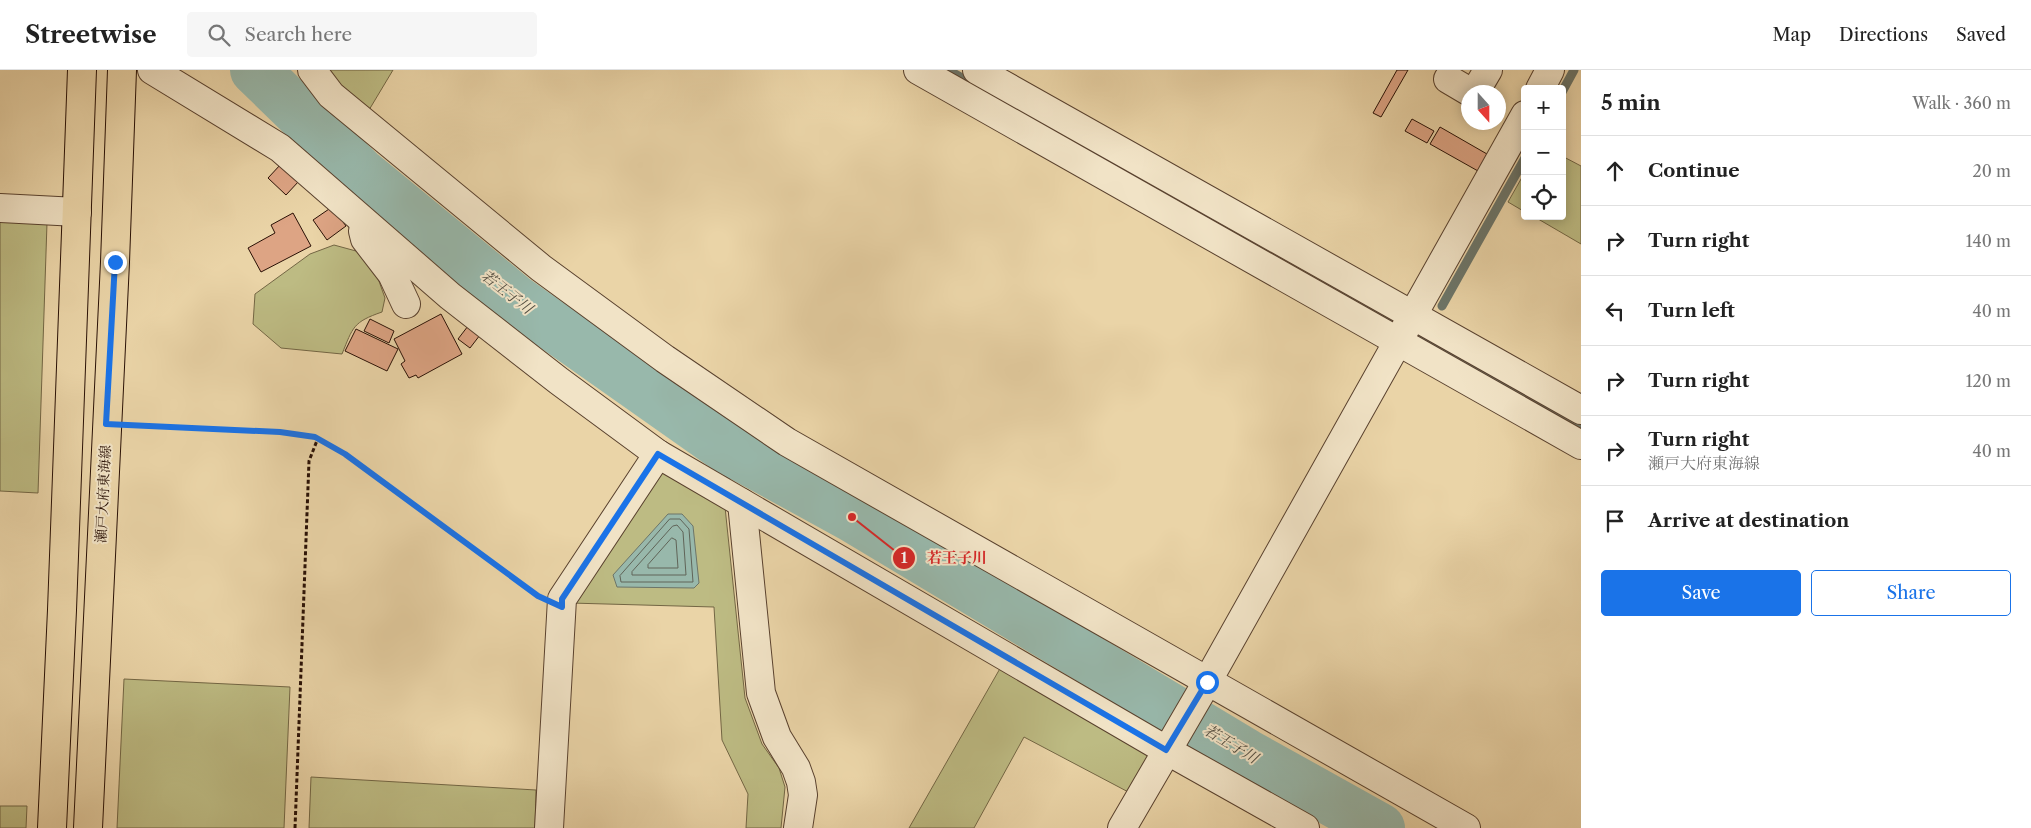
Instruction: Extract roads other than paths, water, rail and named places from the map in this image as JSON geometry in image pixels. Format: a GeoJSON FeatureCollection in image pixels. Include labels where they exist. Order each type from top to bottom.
{"type":"FeatureCollection","features":[{"type":"Feature","properties":{"kind":"main road"},"geometry":{"type":"LineString","coordinates":[[52,828],[82,70]]}},
{"type":"Feature","properties":{"kind":"main road","name":"瀬戸大府東海線"},"geometry":{"type":"LineString","coordinates":[[88,828],[122,70]]}},
{"type":"Feature","properties":{"kind":"street"},"geometry":{"type":"LineString","coordinates":[[152,70],[280,148],[450,296],[559,381],[658,454],[1166,750],[1305,828]]}},
{"type":"Feature","properties":{"kind":"street"},"geometry":{"type":"LineString","coordinates":[[312,70],[331,95],[541,268],[664,359],[787,442],[1466,828]]}},
{"type":"Feature","properties":{"kind":"street"},"geometry":{"type":"LineString","coordinates":[[918,70],[1581,445]]}},
{"type":"Feature","properties":{"kind":"street"},"geometry":{"type":"LineString","coordinates":[[977,70],[1581,410]]}},
{"type":"Feature","properties":{"kind":"street"},"geometry":{"type":"LineString","coordinates":[[1480,85],[1488,70]]}},
{"type":"Feature","properties":{"kind":"street"},"geometry":{"type":"LineString","coordinates":[[1542,85],[1550,70]]}},
{"type":"Feature","properties":{"kind":"street"},"geometry":{"type":"LineString","coordinates":[[1122,828],[1207,682],[1521,122]]}},
{"type":"Feature","properties":{"kind":"street"},"geometry":{"type":"LineString","coordinates":[[0,208],[77,212]]}},
{"type":"Feature","properties":{"kind":"street"},"geometry":{"type":"LineString","coordinates":[[359,215],[364,239],[392,274],[406,304]]}},
{"type":"Feature","properties":{"kind":"street"},"geometry":{"type":"LineString","coordinates":[[549,828],[562,599],[658,454]]}},
{"type":"Feature","properties":{"kind":"street"},"geometry":{"type":"LineString","coordinates":[[742,503],[761,693],[777,737],[796,768],[801,782],[803,795],[798,828]]}},
{"type":"Feature","properties":{"kind":"water"},"geometry":{"type":"Polygon","coordinates":[[[668,514],[682,514],[693,526],[699,583],[694,588],[617,587],[613,575],[668,514]]]}},
{"type":"Feature","properties":{"kind":"waterway","name":"若王子川"},"geometry":{"type":"LineString","coordinates":[[255,70],[360,172],[516,300],[726,448],[852,517],[1247,754],[1380,828]]}},
{"type":"Feature","properties":{"kind":"waterway"},"geometry":{"type":"LineString","coordinates":[[948,70],[1394,323]]}},
{"type":"Feature","properties":{"kind":"waterway"},"geometry":{"type":"LineString","coordinates":[[1566,85],[1574,70]]}},
{"type":"Feature","properties":{"kind":"waterway"},"geometry":{"type":"LineString","coordinates":[[1442,306],[1521,165]]}},
{"type":"Feature","properties":{"kind":"waterway"},"geometry":{"type":"LineString","coordinates":[[1419,337],[1581,428]]}},
{"type":"Feature","properties":{"kind":"waterway"},"geometry":{"type":"LineString","coordinates":[[726,448],[728,475]]}},
{"type":"Feature","properties":{"kind":"place","name":"若王子川"},"geometry":{"type":"Point","coordinates":[852,517]}}]}
